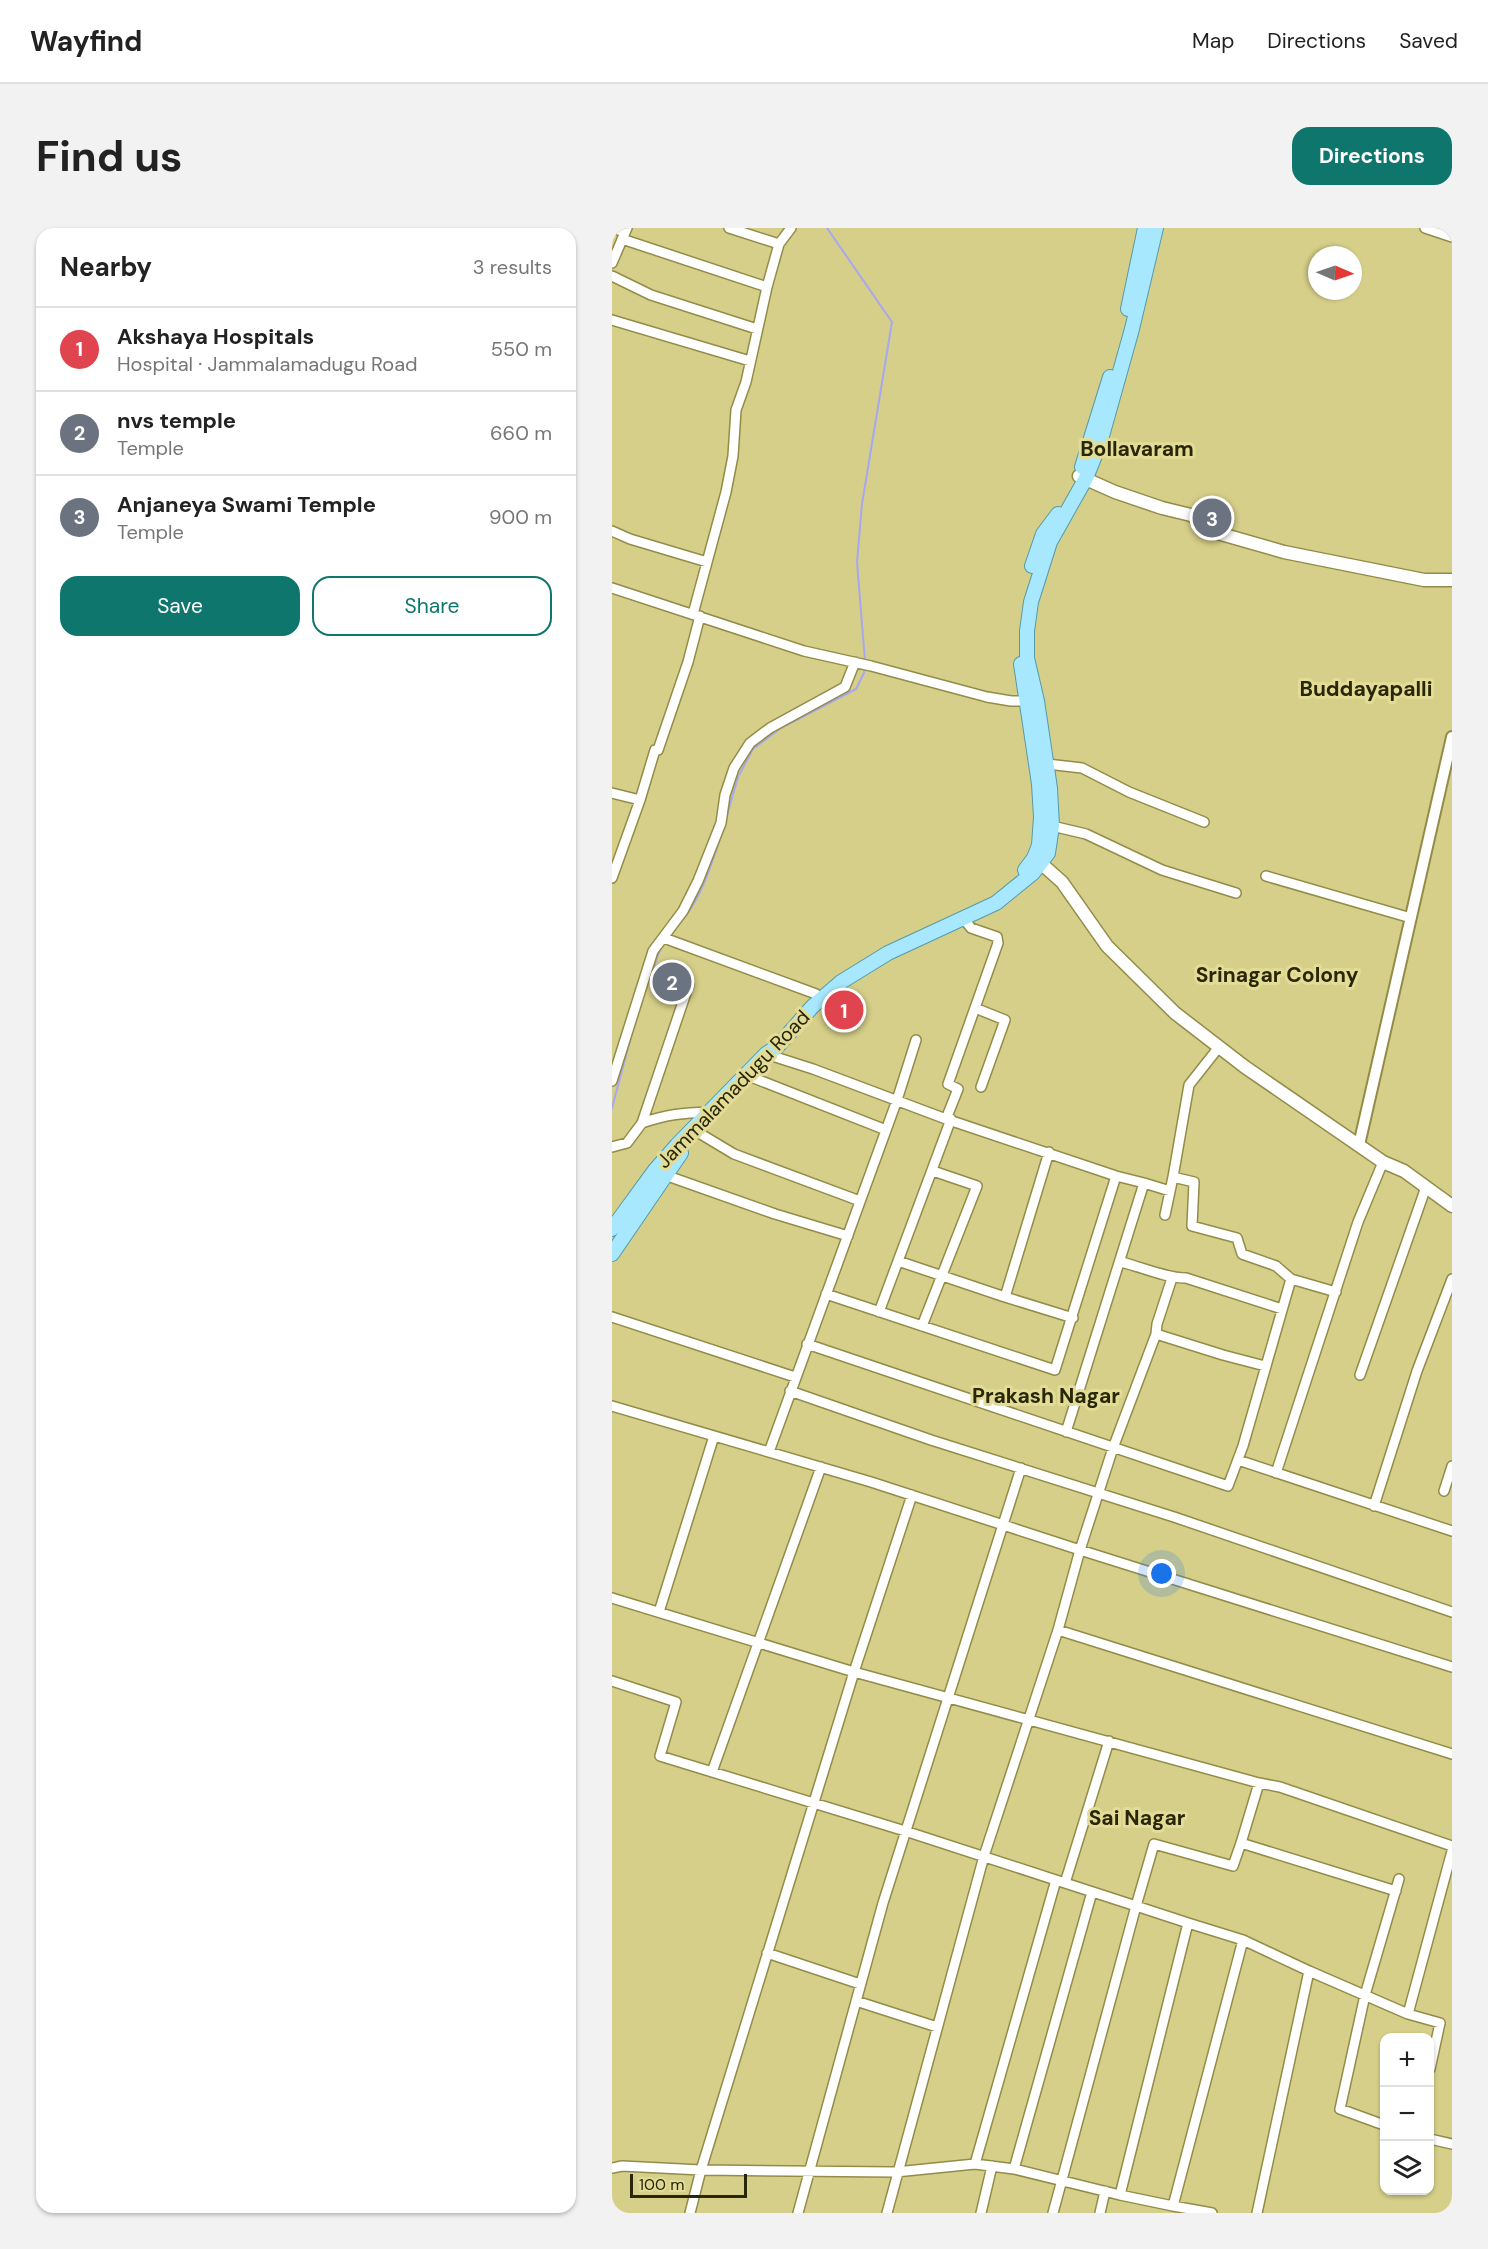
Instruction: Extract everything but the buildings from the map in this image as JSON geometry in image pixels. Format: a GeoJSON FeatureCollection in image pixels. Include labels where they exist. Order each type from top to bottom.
{"type":"FeatureCollection","features":[{"type":"Feature","properties":{"kind":"main road"},"geometry":{"type":"LineString","coordinates":[[771,1052],[772,1043],[816,994],[845,969],[877,950],[992,896],[1037,861],[1044,780],[1031,701],[1018,650],[1043,534],[1068,504],[1083,477],[1130,321],[1149,233]]}},
{"type":"Feature","properties":{"kind":"main road"},"geometry":{"type":"LineString","coordinates":[[1083,477],[1114,492],[1191,515],[1204,529],[1240,540],[1284,552],[1424,580],[1452,580]]}},
{"type":"Feature","properties":{"kind":"main road","name":"Jammalamadugu Road"},"geometry":{"type":"LineString","coordinates":[[612,1229],[660,1173],[677,1145],[697,1132],[711,1112],[749,1076],[813,1006],[841,982],[888,954],[996,903],[1022,882],[1037,861],[1048,853],[1052,826],[1044,780],[1047,764],[1031,701]]}},
{"type":"Feature","properties":{"kind":"main road"},"geometry":{"type":"LineString","coordinates":[[1037,861],[1062,882],[1107,946],[1175,1013],[1219,1047],[1383,1162],[1404,1171],[1452,1206]]}},
{"type":"Feature","properties":{"kind":"main road"},"geometry":{"type":"LineString","coordinates":[[697,1132],[749,1076]]}},
{"type":"Feature","properties":{"kind":"main road"},"geometry":{"type":"LineString","coordinates":[[612,1254],[660,1173]]}},
{"type":"Feature","properties":{"kind":"street"},"geometry":{"type":"LineString","coordinates":[[612,228],[767,287]]}},
{"type":"Feature","properties":{"kind":"street"},"geometry":{"type":"LineString","coordinates":[[729,228],[779,244]]}},
{"type":"Feature","properties":{"kind":"street"},"geometry":{"type":"LineString","coordinates":[[613,874],[640,800],[655,750],[658,750],[688,663],[707,562],[726,492],[736,410],[746,382],[779,244],[791,228]]}},
{"type":"Feature","properties":{"kind":"street"},"geometry":{"type":"LineString","coordinates":[[1425,228],[1452,237]]}},
{"type":"Feature","properties":{"kind":"street"},"geometry":{"type":"LineString","coordinates":[[612,263],[625,233]]}},
{"type":"Feature","properties":{"kind":"street"},"geometry":{"type":"LineString","coordinates":[[612,276],[651,295],[757,329]]}},
{"type":"Feature","properties":{"kind":"street"},"geometry":{"type":"LineString","coordinates":[[612,320],[750,360]]}},
{"type":"Feature","properties":{"kind":"street"},"geometry":{"type":"LineString","coordinates":[[612,531],[630,539],[707,562]]}},
{"type":"Feature","properties":{"kind":"street"},"geometry":{"type":"LineString","coordinates":[[612,588],[804,651],[979,695],[1011,701],[1031,701]]}},
{"type":"Feature","properties":{"kind":"street"},"geometry":{"type":"LineString","coordinates":[[612,1081],[653,951],[683,911],[698,881],[721,823],[725,795],[734,768],[750,743],[770,728],[845,687],[861,664]]}},
{"type":"Feature","properties":{"kind":"street"},"geometry":{"type":"LineString","coordinates":[[1359,1145],[1452,737]]}},
{"type":"Feature","properties":{"kind":"street"},"geometry":{"type":"LineString","coordinates":[[1047,764],[1082,768],[1129,792],[1204,822]]}},
{"type":"Feature","properties":{"kind":"street"},"geometry":{"type":"LineString","coordinates":[[612,793],[640,800]]}},
{"type":"Feature","properties":{"kind":"street"},"geometry":{"type":"LineString","coordinates":[[1052,826],[1086,834],[1162,870],[1236,893]]}},
{"type":"Feature","properties":{"kind":"street"},"geometry":{"type":"LineString","coordinates":[[1266,876],[1411,918]]}},
{"type":"Feature","properties":{"kind":"street"},"geometry":{"type":"LineString","coordinates":[[879,1312],[933,1171],[958,1089],[948,1084],[998,939],[970,928],[963,918]]}},
{"type":"Feature","properties":{"kind":"street"},"geometry":{"type":"LineString","coordinates":[[664,938],[816,994]]}},
{"type":"Feature","properties":{"kind":"street"},"geometry":{"type":"LineString","coordinates":[[612,1147],[627,1143],[642,1123],[689,984]]}},
{"type":"Feature","properties":{"kind":"street"},"geometry":{"type":"LineString","coordinates":[[975,1008],[1005,1020],[981,1087]]}},
{"type":"Feature","properties":{"kind":"street"},"geometry":{"type":"LineString","coordinates":[[769,1452],[897,1100],[916,1040]]}},
{"type":"Feature","properties":{"kind":"street"},"geometry":{"type":"LineString","coordinates":[[1165,1215],[1182,1113],[1189,1085],[1219,1047]]}},
{"type":"Feature","properties":{"kind":"street"},"geometry":{"type":"LineString","coordinates":[[771,1052],[948,1119],[1116,1176],[1170,1191]]}},
{"type":"Feature","properties":{"kind":"street"},"geometry":{"type":"LineString","coordinates":[[749,1076],[886,1130]]}},
{"type":"Feature","properties":{"kind":"street"},"geometry":{"type":"LineString","coordinates":[[642,1123],[664,1115],[711,1112]]}},
{"type":"Feature","properties":{"kind":"street"},"geometry":{"type":"LineString","coordinates":[[697,1132],[734,1154],[860,1201]]}},
{"type":"Feature","properties":{"kind":"street"},"geometry":{"type":"LineString","coordinates":[[1005,1297],[1049,1152]]}},
{"type":"Feature","properties":{"kind":"street"},"geometry":{"type":"LineString","coordinates":[[1276,1473],[1358,1222],[1383,1162]]}},
{"type":"Feature","properties":{"kind":"street"},"geometry":{"type":"LineString","coordinates":[[922,1326],[977,1186],[933,1171]]}},
{"type":"Feature","properties":{"kind":"street"},"geometry":{"type":"LineString","coordinates":[[660,1173],[775,1214],[848,1236]]}},
{"type":"Feature","properties":{"kind":"street"},"geometry":{"type":"LineString","coordinates":[[826,1294],[1055,1370],[1116,1176]]}},
{"type":"Feature","properties":{"kind":"street"},"geometry":{"type":"LineString","coordinates":[[1173,1177],[1194,1182],[1192,1226],[1237,1238],[1242,1254],[1276,1266],[1291,1279],[1336,1292]]}},
{"type":"Feature","properties":{"kind":"street"},"geometry":{"type":"LineString","coordinates":[[1066,1432],[1144,1184]]}},
{"type":"Feature","properties":{"kind":"street"},"geometry":{"type":"LineString","coordinates":[[1360,1375],[1426,1187]]}},
{"type":"Feature","properties":{"kind":"street"},"geometry":{"type":"LineString","coordinates":[[898,1261],[1073,1317]]}},
{"type":"Feature","properties":{"kind":"street"},"geometry":{"type":"LineString","coordinates":[[1121,1262],[1172,1278],[1186,1278],[1282,1309]]}},
{"type":"Feature","properties":{"kind":"street"},"geometry":{"type":"LineString","coordinates":[[887,2213],[896,2172],[984,1856],[1058,1630],[1080,1550],[1113,1448],[1156,1334],[1172,1278]]}},
{"type":"Feature","properties":{"kind":"street"},"geometry":{"type":"LineString","coordinates":[[807,1344],[1228,1486],[1238,1460],[1291,1279]]}},
{"type":"Feature","properties":{"kind":"street"},"geometry":{"type":"LineString","coordinates":[[1374,1506],[1417,1371],[1452,1279]]}},
{"type":"Feature","properties":{"kind":"street"},"geometry":{"type":"LineString","coordinates":[[612,1317],[795,1377]]}},
{"type":"Feature","properties":{"kind":"street"},"geometry":{"type":"LineString","coordinates":[[1156,1334],[1264,1366]]}},
{"type":"Feature","properties":{"kind":"street"},"geometry":{"type":"LineString","coordinates":[[790,1391],[1452,1612]]}},
{"type":"Feature","properties":{"kind":"street"},"geometry":{"type":"LineString","coordinates":[[612,1406],[821,1467],[1452,1667]]}},
{"type":"Feature","properties":{"kind":"street"},"geometry":{"type":"LineString","coordinates":[[659,1612],[714,1436]]}},
{"type":"Feature","properties":{"kind":"street"},"geometry":{"type":"LineString","coordinates":[[1238,1460],[1452,1531]]}},
{"type":"Feature","properties":{"kind":"street"},"geometry":{"type":"LineString","coordinates":[[1444,1491],[1452,1466]]}},
{"type":"Feature","properties":{"kind":"street"},"geometry":{"type":"LineString","coordinates":[[712,1772],[821,1467]]}},
{"type":"Feature","properties":{"kind":"street"},"geometry":{"type":"LineString","coordinates":[[798,2213],[860,1984],[905,1831],[950,1697],[1021,1468]]}},
{"type":"Feature","properties":{"kind":"street"},"geometry":{"type":"LineString","coordinates":[[690,2213],[701,2170],[813,1803],[912,1496]]}},
{"type":"Feature","properties":{"kind":"street"},"geometry":{"type":"LineString","coordinates":[[612,1598],[854,1672],[1280,1787],[1452,1846]]}},
{"type":"Feature","properties":{"kind":"street"},"geometry":{"type":"LineString","coordinates":[[1058,1630],[1452,1755]]}},
{"type":"Feature","properties":{"kind":"street"},"geometry":{"type":"LineString","coordinates":[[612,1681],[676,1702],[660,1756],[905,1831],[1243,1940],[1408,2014],[1452,2027]]}},
{"type":"Feature","properties":{"kind":"street"},"geometry":{"type":"LineString","coordinates":[[975,2164],[1061,1882],[1109,1741]]}},
{"type":"Feature","properties":{"kind":"street"},"geometry":{"type":"LineString","coordinates":[[1053,2213],[1154,1844],[1233,1866],[1259,1783]]}},
{"type":"Feature","properties":{"kind":"street"},"geometry":{"type":"LineString","coordinates":[[1241,1843],[1396,1891]]}},
{"type":"Feature","properties":{"kind":"street"},"geometry":{"type":"LineString","coordinates":[[1408,2014],[1452,1851]]}},
{"type":"Feature","properties":{"kind":"street"},"geometry":{"type":"LineString","coordinates":[[1380,2124],[1340,2109],[1365,1995],[1400,1879]]}},
{"type":"Feature","properties":{"kind":"street"},"geometry":{"type":"LineString","coordinates":[[1014,2169],[1092,1892]]}},
{"type":"Feature","properties":{"kind":"street"},"geometry":{"type":"LineString","coordinates":[[1120,2195],[1188,1923]]}},
{"type":"Feature","properties":{"kind":"street"},"geometry":{"type":"LineString","coordinates":[[1173,2206],[1243,1940]]}},
{"type":"Feature","properties":{"kind":"street"},"geometry":{"type":"LineString","coordinates":[[767,1953],[860,1984]]}},
{"type":"Feature","properties":{"kind":"street"},"geometry":{"type":"LineString","coordinates":[[1257,2213],[1309,1971]]}},
{"type":"Feature","properties":{"kind":"street"},"geometry":{"type":"LineString","coordinates":[[856,2001],[937,2027]]}},
{"type":"Feature","properties":{"kind":"street"},"geometry":{"type":"LineString","coordinates":[[1434,2051],[1440,2023]]}},
{"type":"Feature","properties":{"kind":"street"},"geometry":{"type":"LineString","coordinates":[[1434,2140],[1452,2144]]}},
{"type":"Feature","properties":{"kind":"street"},"geometry":{"type":"LineString","coordinates":[[612,2168],[621,2166],[701,2170],[896,2172],[975,2164],[1014,2169],[1106,2192],[1212,2213]]}},
{"type":"Feature","properties":{"kind":"street"},"geometry":{"type":"LineString","coordinates":[[981,2213],[992,2166]]}},
{"type":"Feature","properties":{"kind":"street"},"geometry":{"type":"LineString","coordinates":[[1100,2213],[1106,2192]]}},
{"type":"Feature","properties":{"kind":"waterway"},"geometry":{"type":"LineString","coordinates":[[827,228],[892,322],[862,504],[857,562],[865,661]]}},
{"type":"Feature","properties":{"kind":"waterway"},"geometry":{"type":"LineString","coordinates":[[726,819],[738,777],[753,749],[781,728],[856,689],[865,667]]}},
{"type":"Feature","properties":{"kind":"waterway"},"geometry":{"type":"LineString","coordinates":[[676,927],[698,897],[720,839]]}},
{"type":"Feature","properties":{"kind":"waterway"},"geometry":{"type":"LineString","coordinates":[[648,982],[661,948]]}},
{"type":"Feature","properties":{"kind":"waterway"},"geometry":{"type":"LineString","coordinates":[[612,1108],[632,1033]]}},
{"type":"Feature","properties":{"kind":"place","name":"Anjaneya Swami Temple"},"geometry":{"type":"Point","coordinates":[1212,518]}},
{"type":"Feature","properties":{"kind":"place","name":"nvs temple"},"geometry":{"type":"Point","coordinates":[672,982]}},
{"type":"Feature","properties":{"kind":"place","name":"Akshaya Hospitals"},"geometry":{"type":"Point","coordinates":[844,1010]}},
{"type":"Feature","properties":{"kind":"district","name":"Bollavaram"},"geometry":{"type":"Point","coordinates":[1137,449]}},
{"type":"Feature","properties":{"kind":"district","name":"Buddayapalli"},"geometry":{"type":"Point","coordinates":[1366,689]}},
{"type":"Feature","properties":{"kind":"district","name":"Srinagar Colony"},"geometry":{"type":"Point","coordinates":[1277,975]}},
{"type":"Feature","properties":{"kind":"district","name":"Prakash Nagar"},"geometry":{"type":"Point","coordinates":[1046,1396]}},
{"type":"Feature","properties":{"kind":"district","name":"Sai Nagar"},"geometry":{"type":"Point","coordinates":[1137,1818]}}]}
